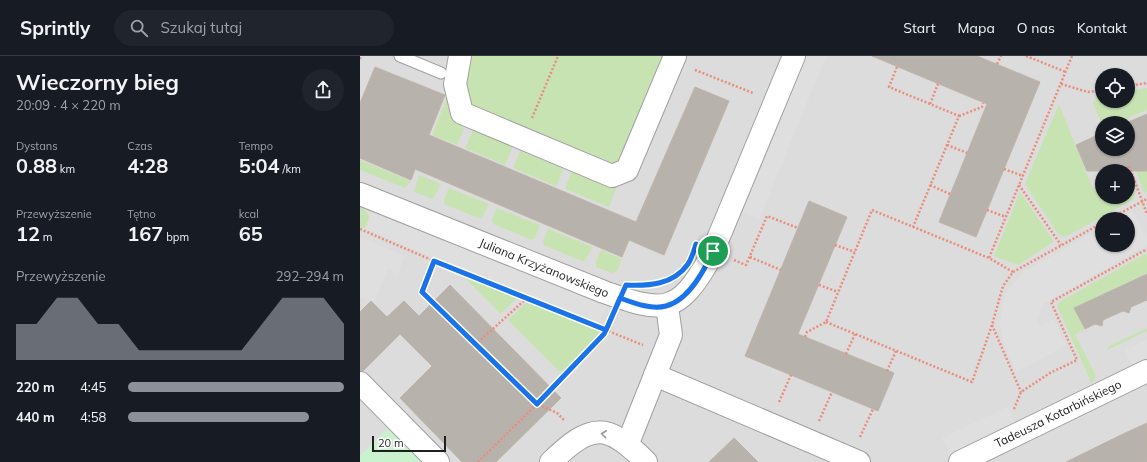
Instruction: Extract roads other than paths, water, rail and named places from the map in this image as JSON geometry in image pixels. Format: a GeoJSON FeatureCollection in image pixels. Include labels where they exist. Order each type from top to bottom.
{"type":"FeatureCollection","features":[{"type":"Feature","properties":{"kind":"street"},"geometry":{"type":"LineString","coordinates":[[460,56],[455,84],[462,113],[612,176],[626,170],[674,59]]}},
{"type":"Feature","properties":{"kind":"street"},"geometry":{"type":"LineString","coordinates":[[628,443],[671,335],[667,306],[680,299],[691,288],[699,277],[713,251],[794,56]]}},
{"type":"Feature","properties":{"kind":"street","name":"Juliana Krzyżanowskiego"},"geometry":{"type":"LineString","coordinates":[[360,194],[620,298],[649,306],[667,306]]}},
{"type":"Feature","properties":{"kind":"street","name":"Tadeusza Kotarbińskiego"},"geometry":{"type":"LineString","coordinates":[[966,461],[1004,440],[1147,370]]}},
{"type":"Feature","properties":{"kind":"street"},"geometry":{"type":"LineString","coordinates":[[656,375],[855,460]]}},
{"type":"Feature","properties":{"kind":"street"},"geometry":{"type":"LineString","coordinates":[[360,383],[438,462]]}},
{"type":"Feature","properties":{"kind":"street"},"geometry":{"type":"LineString","coordinates":[[551,462],[568,445],[582,436],[591,433],[615,436],[628,443],[646,462]]}},
{"type":"Feature","properties":{"kind":"lane"},"geometry":{"type":"LineString","coordinates":[[400,56],[441,73]]}}]}
